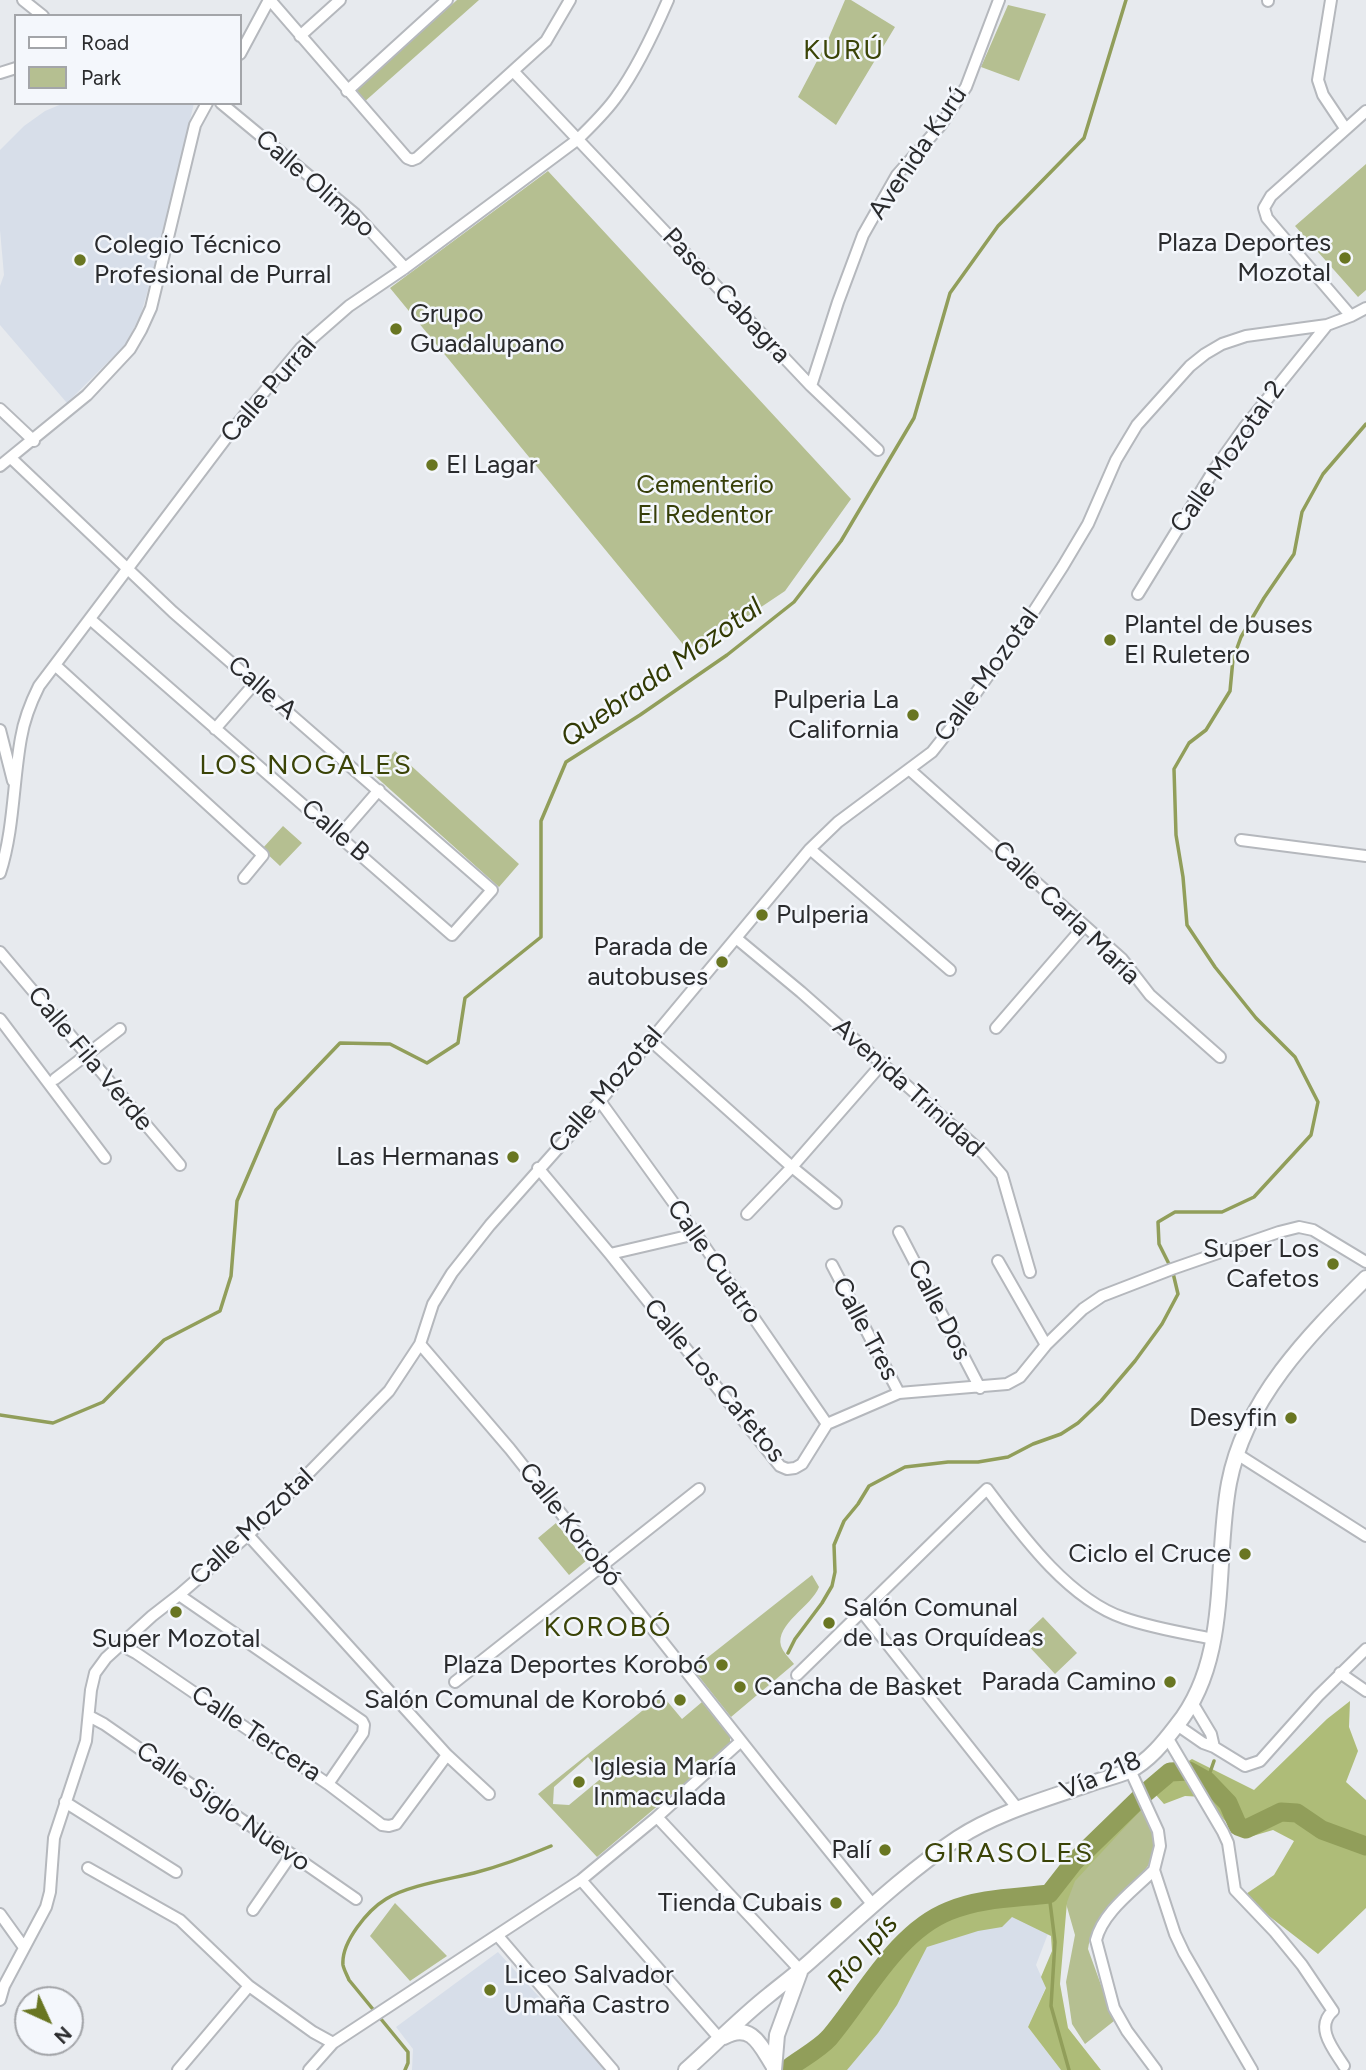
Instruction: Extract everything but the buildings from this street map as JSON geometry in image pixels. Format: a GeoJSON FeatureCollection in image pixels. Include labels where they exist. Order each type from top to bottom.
{"type":"FeatureCollection","features":[{"type":"Feature","properties":{"kind":"main road","name":"Vía 218"},"geometry":{"type":"LineString","coordinates":[[686,2070],[873,1905],[933,1855],[961,1836],[992,1819],[1130,1770],[1151,1756],[1193,1704],[1205,1677],[1214,1639],[1229,1482],[1257,1405],[1300,1347],[1366,1278]]}},
{"type":"Feature","properties":{"kind":"main road"},"geometry":{"type":"LineString","coordinates":[[774,2068],[778,2035],[800,1970]]}},
{"type":"Feature","properties":{"kind":"main road"},"geometry":{"type":"LineString","coordinates":[[720,2039],[733,2033],[753,2036],[759,2041],[774,2068]]}},
{"type":"Feature","properties":{"kind":"street"},"geometry":{"type":"LineString","coordinates":[[23,0],[40,14]]}},
{"type":"Feature","properties":{"kind":"street"},"geometry":{"type":"LineString","coordinates":[[242,50],[269,0],[347,91],[407,158],[412,160],[546,41],[570,0]]}},
{"type":"Feature","properties":{"kind":"street"},"geometry":{"type":"LineString","coordinates":[[300,36],[340,0]]}},
{"type":"Feature","properties":{"kind":"street"},"geometry":{"type":"LineString","coordinates":[[347,91],[447,0]]}},
{"type":"Feature","properties":{"kind":"street","name":"Calle Purral"},"geometry":{"type":"LineString","coordinates":[[0,873],[8,837],[21,736],[39,686],[233,429],[301,348],[349,306],[405,268],[577,140],[618,95],[668,0]]}},
{"type":"Feature","properties":{"kind":"street","name":"Avenida Kurú"},"geometry":{"type":"LineString","coordinates":[[811,386],[863,235],[897,175],[941,125],[966,87],[999,0]]}},
{"type":"Feature","properties":{"kind":"street"},"geometry":{"type":"LineString","coordinates":[[1331,0],[1318,80],[1323,95],[1345,128]]}},
{"type":"Feature","properties":{"kind":"street","name":"Paseo Cabagra"},"geometry":{"type":"LineString","coordinates":[[514,72],[811,386],[878,450]]}},
{"type":"Feature","properties":{"kind":"street"},"geometry":{"type":"LineString","coordinates":[[0,466],[87,395],[130,349],[141,330],[151,308],[195,125],[206,105]]}},
{"type":"Feature","properties":{"kind":"street","name":"Calle Olimpo"},"geometry":{"type":"LineString","coordinates":[[223,105],[355,214],[405,268]]}},
{"type":"Feature","properties":{"kind":"street"},"geometry":{"type":"LineString","coordinates":[[1351,316],[1278,231],[1264,208],[1271,196],[1366,111]]}},
{"type":"Feature","properties":{"kind":"street","name":"Calle Mozotal"},"geometry":{"type":"LineString","coordinates":[[0,2000],[23,1946],[46,1907],[50,1892],[54,1838],[86,1741],[91,1690],[96,1673],[106,1658],[248,1535],[389,1391],[420,1344],[433,1304],[452,1273],[538,1168],[600,1101],[810,849],[838,822],[932,752],[1034,611],[1088,524],[1116,460],[1137,425],[1182,375],[1205,354],[1222,344],[1246,336],[1327,325],[1366,308]]}},
{"type":"Feature","properties":{"kind":"street","name":"Calle Mozotal 2"},"geometry":{"type":"LineString","coordinates":[[1138,594],[1222,459],[1327,325]]}},
{"type":"Feature","properties":{"kind":"street"},"geometry":{"type":"LineString","coordinates":[[0,409],[34,440]]}},
{"type":"Feature","properties":{"kind":"street","name":"Calle A"},"geometry":{"type":"LineString","coordinates":[[11,458],[127,569],[492,890],[452,934]]}},
{"type":"Feature","properties":{"kind":"street","name":"Calle B"},"geometry":{"type":"LineString","coordinates":[[90,619],[452,934]]}},
{"type":"Feature","properties":{"kind":"street"},"geometry":{"type":"LineString","coordinates":[[55,664],[263,855],[244,878]]}},
{"type":"Feature","properties":{"kind":"street"},"geometry":{"type":"LineString","coordinates":[[215,729],[256,683]]}},
{"type":"Feature","properties":{"kind":"street"},"geometry":{"type":"LineString","coordinates":[[0,730],[14,783]]}},
{"type":"Feature","properties":{"kind":"street","name":"Calle Carla María"},"geometry":{"type":"LineString","coordinates":[[910,770],[1122,959],[1150,995],[1220,1057]]}},
{"type":"Feature","properties":{"kind":"street"},"geometry":{"type":"LineString","coordinates":[[340,835],[379,790]]}},
{"type":"Feature","properties":{"kind":"street"},"geometry":{"type":"LineString","coordinates":[[1241,840],[1366,856]]}},
{"type":"Feature","properties":{"kind":"street"},"geometry":{"type":"LineString","coordinates":[[810,849],[950,970]]}},
{"type":"Feature","properties":{"kind":"street"},"geometry":{"type":"LineString","coordinates":[[996,1028],[1084,926]]}},
{"type":"Feature","properties":{"kind":"street","name":"Avenida Trinidad"},"geometry":{"type":"LineString","coordinates":[[736,939],[802,992],[983,1153],[1002,1175],[1030,1272]]}},
{"type":"Feature","properties":{"kind":"street","name":"Calle Fila Verde"},"geometry":{"type":"LineString","coordinates":[[0,952],[180,1165]]}},
{"type":"Feature","properties":{"kind":"street"},"geometry":{"type":"LineString","coordinates":[[0,1019],[105,1158]]}},
{"type":"Feature","properties":{"kind":"street"},"geometry":{"type":"LineString","coordinates":[[55,1079],[120,1029]]}},
{"type":"Feature","properties":{"kind":"street"},"geometry":{"type":"LineString","coordinates":[[650,1040],[836,1203]]}},
{"type":"Feature","properties":{"kind":"street"},"geometry":{"type":"LineString","coordinates":[[747,1214],[881,1065]]}},
{"type":"Feature","properties":{"kind":"street","name":"Calle Cuatro"},"geometry":{"type":"LineString","coordinates":[[600,1101],[827,1424]]}},
{"type":"Feature","properties":{"kind":"street","name":"Calle Los Cafetos"},"geometry":{"type":"LineString","coordinates":[[538,1168],[780,1466],[787,1469],[802,1464],[827,1424]]}},
{"type":"Feature","properties":{"kind":"street"},"geometry":{"type":"LineString","coordinates":[[827,1424],[899,1393],[1007,1384],[1020,1377],[1046,1345],[1083,1308],[1102,1296],[1172,1269],[1289,1230],[1299,1227],[1313,1230],[1366,1262]]}},
{"type":"Feature","properties":{"kind":"street","name":"Calle Dos"},"geometry":{"type":"LineString","coordinates":[[899,1232],[980,1388]]}},
{"type":"Feature","properties":{"kind":"street"},"geometry":{"type":"LineString","coordinates":[[610,1254],[695,1234]]}},
{"type":"Feature","properties":{"kind":"street"},"geometry":{"type":"LineString","coordinates":[[998,1261],[1046,1345]]}},
{"type":"Feature","properties":{"kind":"street","name":"Calle Tres"},"geometry":{"type":"LineString","coordinates":[[832,1265],[899,1393]]}},
{"type":"Feature","properties":{"kind":"street","name":"Calle Korobó"},"geometry":{"type":"LineString","coordinates":[[420,1344],[510,1449],[873,1905]]}},
{"type":"Feature","properties":{"kind":"street"},"geometry":{"type":"LineString","coordinates":[[1237,1454],[1366,1536]]}},
{"type":"Feature","properties":{"kind":"street"},"geometry":{"type":"LineString","coordinates":[[455,1682],[699,1489]]}},
{"type":"Feature","properties":{"kind":"street"},"geometry":{"type":"LineString","coordinates":[[797,1675],[987,1489],[1043,1559],[1093,1602],[1121,1618],[1214,1639]]}},
{"type":"Feature","properties":{"kind":"street"},"geometry":{"type":"LineString","coordinates":[[248,1535],[447,1755],[489,1794]]}},
{"type":"Feature","properties":{"kind":"street"},"geometry":{"type":"LineString","coordinates":[[179,1595],[358,1716],[364,1726],[363,1733],[328,1784]]}},
{"type":"Feature","properties":{"kind":"street"},"geometry":{"type":"LineString","coordinates":[[862,1612],[1018,1809]]}},
{"type":"Feature","properties":{"kind":"street","name":"Calle Tercera"},"geometry":{"type":"LineString","coordinates":[[121,1645],[328,1784],[382,1825],[396,1824],[401,1819],[447,1755]]}},
{"type":"Feature","properties":{"kind":"street"},"geometry":{"type":"LineString","coordinates":[[1177,1725],[1203,1744],[1214,1747],[1245,1766],[1260,1761],[1366,1648]]}},
{"type":"Feature","properties":{"kind":"street"},"geometry":{"type":"LineString","coordinates":[[1340,1673],[1366,1691]]}},
{"type":"Feature","properties":{"kind":"street"},"geometry":{"type":"LineString","coordinates":[[1193,1704],[1211,1734],[1214,1747]]}},
{"type":"Feature","properties":{"kind":"street","name":"Calle Siglo Nuevo"},"geometry":{"type":"LineString","coordinates":[[89,1716],[356,1899]]}},
{"type":"Feature","properties":{"kind":"street"},"geometry":{"type":"LineString","coordinates":[[1167,1737],[1228,1843],[1235,1890],[1289,1949],[1337,2010],[1328,2015],[1325,2032],[1344,2066]]}},
{"type":"Feature","properties":{"kind":"street"},"geometry":{"type":"LineString","coordinates":[[309,2070],[332,2043],[581,1880],[657,1817],[741,1741]]}},
{"type":"Feature","properties":{"kind":"street"},"geometry":{"type":"LineString","coordinates":[[1130,1770],[1158,1831],[1160,1846],[1154,1870],[1108,1915],[1096,1940],[1114,2008],[1127,2031],[1156,2070]]}},
{"type":"Feature","properties":{"kind":"street"},"geometry":{"type":"LineString","coordinates":[[65,1802],[176,1872]]}},
{"type":"Feature","properties":{"kind":"street"},"geometry":{"type":"LineString","coordinates":[[657,1817],[800,1970]]}},
{"type":"Feature","properties":{"kind":"street"},"geometry":{"type":"LineString","coordinates":[[253,1910],[291,1855]]}},
{"type":"Feature","properties":{"kind":"street"},"geometry":{"type":"LineString","coordinates":[[88,1868],[180,1920],[250,1986],[332,2043]]}},
{"type":"Feature","properties":{"kind":"street"},"geometry":{"type":"LineString","coordinates":[[1154,1870],[1184,1953],[1252,2070]]}},
{"type":"Feature","properties":{"kind":"street"},"geometry":{"type":"LineString","coordinates":[[581,1880],[720,2039]]}},
{"type":"Feature","properties":{"kind":"street"},"geometry":{"type":"LineString","coordinates":[[0,1914],[23,1946]]}},
{"type":"Feature","properties":{"kind":"street"},"geometry":{"type":"LineString","coordinates":[[498,1936],[613,2070]]}},
{"type":"Feature","properties":{"kind":"street"},"geometry":{"type":"LineString","coordinates":[[178,2070],[250,1986]]}},
{"type":"Feature","properties":{"kind":"shaded area","name":"Colegio Técnico Profesional de Purral"},"geometry":{"type":"Polygon","coordinates":[[[59,105],[194,105],[162,241],[141,314],[126,344],[67,403],[0,325],[0,286],[4,275],[0,230],[0,150],[24,126],[45,111],[59,105]]]}},
{"type":"Feature","properties":{"kind":"shaded area"},"geometry":{"type":"Polygon","coordinates":[[[1026,1915],[1049,1931],[1036,1965],[1046,1987],[1028,2027],[1061,2070],[810,2070],[860,2026],[946,1924],[1026,1915]]]}},
{"type":"Feature","properties":{"kind":"shaded area","name":"Liceo Salvador Umaña Castro"},"geometry":{"type":"Polygon","coordinates":[[[498,1952],[606,2070],[412,2070],[413,2049],[396,2027],[498,1952]]]}},
{"type":"Feature","properties":{"kind":"green space"},"geometry":{"type":"Polygon","coordinates":[[[457,0],[479,0],[363,103],[353,93],[457,0]]]}},
{"type":"Feature","properties":{"kind":"green space"},"geometry":{"type":"Polygon","coordinates":[[[845,0],[851,0],[895,27],[836,125],[798,97],[827,42],[845,0]]]}},
{"type":"Feature","properties":{"kind":"green space"},"geometry":{"type":"Polygon","coordinates":[[[1008,5],[1046,14],[1019,81],[981,67],[1008,5]]]}},
{"type":"Feature","properties":{"kind":"green space","name":"Plaza Deportes Mozotal"},"geometry":{"type":"Polygon","coordinates":[[[1366,164],[1366,290],[1358,297],[1295,226],[1366,164]]]}},
{"type":"Feature","properties":{"kind":"green space","name":"Cementerio El Redentor"},"geometry":{"type":"Polygon","coordinates":[[[548,171],[851,499],[785,591],[691,654],[390,288],[548,171]]]}},
{"type":"Feature","properties":{"kind":"green space"},"geometry":{"type":"Polygon","coordinates":[[[395,751],[519,864],[499,887],[374,775],[395,751]]]}},
{"type":"Feature","properties":{"kind":"green space"},"geometry":{"type":"Polygon","coordinates":[[[283,826],[302,843],[280,866],[262,849],[283,826]]]}},
{"type":"Feature","properties":{"kind":"green space"},"geometry":{"type":"Polygon","coordinates":[[[556,1523],[586,1561],[569,1575],[538,1538],[556,1523]]]}},
{"type":"Feature","properties":{"kind":"green space"},"geometry":{"type":"Polygon","coordinates":[[[812,1575],[819,1587],[783,1630],[781,1638],[782,1648],[794,1664],[731,1717],[693,1669],[812,1575]]]}},
{"type":"Feature","properties":{"kind":"green space"},"geometry":{"type":"Polygon","coordinates":[[[1043,1617],[1077,1653],[1055,1674],[1021,1638],[1043,1617]]]}},
{"type":"Feature","properties":{"kind":"green space"},"geometry":{"type":"Polygon","coordinates":[[[662,1695],[682,1719],[702,1702],[730,1737],[730,1745],[597,1857],[538,1794],[662,1695]],[[588,1757],[554,1787],[553,1804],[569,1805],[604,1776],[588,1757]]]}},
{"type":"Feature","properties":{"kind":"green space"},"geometry":{"type":"Polygon","coordinates":[[[1350,1701],[1349,1727],[1358,1751],[1346,1782],[1366,1800],[1366,1908],[1318,1954],[1243,1896],[1274,1875],[1294,1841],[1273,1830],[1246,1838],[1236,1833],[1204,1797],[1185,1796],[1164,1804],[1147,1785],[1192,1759],[1254,1790],[1327,1719],[1350,1701]]]}},
{"type":"Feature","properties":{"kind":"green space"},"geometry":{"type":"Polygon","coordinates":[[[1134,1796],[1140,1811],[1075,1881],[1067,1902],[1060,1984],[1068,2028],[1101,2070],[1061,2070],[1028,2027],[1046,1988],[1041,1977],[1052,1951],[1051,1936],[1012,1917],[1002,1927],[978,1931],[927,1947],[897,2005],[847,2070],[801,2070],[803,2065],[823,2052],[849,2027],[861,1992],[913,1932],[947,1911],[983,1901],[1016,1901],[1049,1888],[1065,1866],[1116,1820],[1134,1796]]]}},
{"type":"Feature","properties":{"kind":"green space"},"geometry":{"type":"Polygon","coordinates":[[[1141,1805],[1154,1837],[1153,1857],[1141,1875],[1102,1914],[1091,1935],[1088,1949],[1114,2021],[1085,2044],[1072,2024],[1066,1982],[1075,1935],[1065,1900],[1066,1885],[1141,1805]]]}},
{"type":"Feature","properties":{"kind":"green space"},"geometry":{"type":"Polygon","coordinates":[[[395,1903],[447,1956],[410,1981],[370,1936],[395,1903]]]}},
{"type":"Feature","properties":{"kind":"waterway","name":"Quebrada Mozotal"},"geometry":{"type":"LineString","coordinates":[[0,1415],[53,1423],[103,1402],[164,1340],[220,1311],[231,1276],[237,1201],[276,1110],[340,1043],[390,1044],[427,1063],[458,1043],[465,998],[541,937],[541,821],[566,762],[727,655],[794,602],[841,541],[914,418],[950,293],[998,226],[1084,138],[1126,0]]}},
{"type":"Feature","properties":{"kind":"waterway"},"geometry":{"type":"LineString","coordinates":[[1170,1266],[1159,1244],[1158,1222],[1175,1212],[1222,1212],[1254,1197],[1311,1135],[1318,1102],[1295,1057],[1256,1018],[1215,967],[1187,925],[1176,835],[1174,769],[1189,743],[1206,730],[1230,691],[1233,659],[1241,637],[1294,554],[1302,512],[1323,474],[1366,424]]}},
{"type":"Feature","properties":{"kind":"waterway"},"geometry":{"type":"LineString","coordinates":[[788,1653],[832,1586],[835,1572],[834,1545],[844,1521],[869,1486],[905,1467],[1008,1457],[1061,1434],[1078,1423],[1135,1361],[1162,1324],[1178,1294],[1173,1273]]}},
{"type":"Feature","properties":{"kind":"waterway"},"geometry":{"type":"LineString","coordinates":[[1207,1781],[1214,1761]]}},
{"type":"Feature","properties":{"kind":"waterway","name":"Río Ipís"},"geometry":{"type":"LineString","coordinates":[[790,2067],[829,2038],[882,1967],[913,1934],[949,1911],[973,1903],[1049,1894],[1074,1862],[1170,1772],[1189,1771],[1207,1781],[1228,1803],[1238,1826],[1246,1829],[1281,1812],[1297,1813],[1322,1830],[1366,1846]]}},
{"type":"Feature","properties":{"kind":"waterway"},"geometry":{"type":"LineString","coordinates":[[405,2070],[408,2052],[349,1980],[344,1969],[346,1947],[357,1927],[379,1904],[395,1894],[494,1867],[551,1846]]}},
{"type":"Feature","properties":{"kind":"waterway"},"geometry":{"type":"LineString","coordinates":[[1049,1894],[1055,1942],[1051,2006],[1069,2070]]}},
{"type":"Feature","properties":{"kind":"place","name":"Plaza Deportes Mozotal"},"geometry":{"type":"Point","coordinates":[1345,258]}},
{"type":"Feature","properties":{"kind":"place","name":"Colegio Técnico Profesional de Purral"},"geometry":{"type":"Point","coordinates":[80,260]}},
{"type":"Feature","properties":{"kind":"place","name":"Grupo Guadalupano"},"geometry":{"type":"Point","coordinates":[396,329]}},
{"type":"Feature","properties":{"kind":"place","name":"El Lagar"},"geometry":{"type":"Point","coordinates":[432,465]}},
{"type":"Feature","properties":{"kind":"place","name":"Plantel de buses El Ruletero"},"geometry":{"type":"Point","coordinates":[1110,640]}},
{"type":"Feature","properties":{"kind":"place","name":"Pulperia La California"},"geometry":{"type":"Point","coordinates":[913,715]}},
{"type":"Feature","properties":{"kind":"place","name":"Pulperia"},"geometry":{"type":"Point","coordinates":[762,915]}},
{"type":"Feature","properties":{"kind":"place","name":"Parada de autobuses"},"geometry":{"type":"Point","coordinates":[722,962]}},
{"type":"Feature","properties":{"kind":"place","name":"Las Hermanas"},"geometry":{"type":"Point","coordinates":[513,1157]}},
{"type":"Feature","properties":{"kind":"place","name":"Super Los Cafetos"},"geometry":{"type":"Point","coordinates":[1333,1264]}},
{"type":"Feature","properties":{"kind":"place","name":"Desyfin"},"geometry":{"type":"Point","coordinates":[1291,1418]}},
{"type":"Feature","properties":{"kind":"place","name":"Ciclo el Cruce"},"geometry":{"type":"Point","coordinates":[1245,1554]}},
{"type":"Feature","properties":{"kind":"place","name":"Super Mozotal"},"geometry":{"type":"Point","coordinates":[176,1612]}},
{"type":"Feature","properties":{"kind":"place","name":"Salón Comunal de Las Orquídeas"},"geometry":{"type":"Point","coordinates":[829,1623]}},
{"type":"Feature","properties":{"kind":"place","name":"Plaza Deportes Korobó"},"geometry":{"type":"Point","coordinates":[722,1665]}},
{"type":"Feature","properties":{"kind":"place","name":"Parada Camino"},"geometry":{"type":"Point","coordinates":[1170,1682]}},
{"type":"Feature","properties":{"kind":"place","name":"Cancha de Basket"},"geometry":{"type":"Point","coordinates":[740,1687]}},
{"type":"Feature","properties":{"kind":"place","name":"Salón Comunal de Korobó"},"geometry":{"type":"Point","coordinates":[680,1700]}},
{"type":"Feature","properties":{"kind":"place","name":"Iglesia María Inmaculada"},"geometry":{"type":"Point","coordinates":[579,1782]}},
{"type":"Feature","properties":{"kind":"place","name":"Palí"},"geometry":{"type":"Point","coordinates":[885,1850]}},
{"type":"Feature","properties":{"kind":"place","name":"Tienda Cubais"},"geometry":{"type":"Point","coordinates":[836,1903]}},
{"type":"Feature","properties":{"kind":"place","name":"Liceo Salvador Umaña Castro"},"geometry":{"type":"Point","coordinates":[490,1990]}},
{"type":"Feature","properties":{"kind":"district","name":"KURÚ"},"geometry":{"type":"Point","coordinates":[844,51]}},
{"type":"Feature","properties":{"kind":"district","name":"LOS NOGALES"},"geometry":{"type":"Point","coordinates":[306,766]}},
{"type":"Feature","properties":{"kind":"district","name":"KOROBÓ"},"geometry":{"type":"Point","coordinates":[608,1628]}},
{"type":"Feature","properties":{"kind":"district","name":"GIRASOLES"},"geometry":{"type":"Point","coordinates":[1009,1854]}}]}
